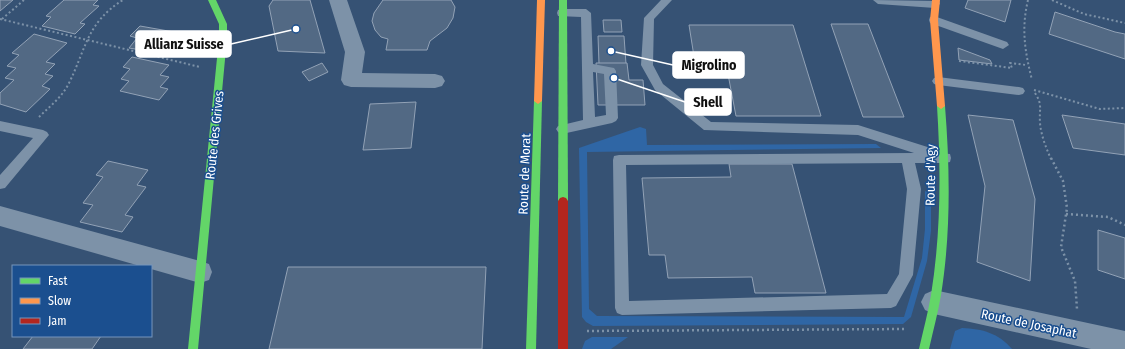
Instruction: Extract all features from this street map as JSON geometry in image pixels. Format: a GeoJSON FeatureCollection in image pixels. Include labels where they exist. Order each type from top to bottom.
{"type":"FeatureCollection","features":[{"type":"Feature","properties":{"kind":"street","name":"Route des Grives"},"geometry":{"type":"LineString","coordinates":[[193,349],[223,38],[222,24],[212,0]]}},
{"type":"Feature","properties":{"kind":"street"},"geometry":{"type":"LineString","coordinates":[[338,0],[354,52],[351,80],[435,81]]}},
{"type":"Feature","properties":{"kind":"street","name":"Route de Morat"},"geometry":{"type":"LineString","coordinates":[[531,349],[541,0]]}},
{"type":"Feature","properties":{"kind":"street"},"geometry":{"type":"LineString","coordinates":[[562,0],[563,349]]}},
{"type":"Feature","properties":{"kind":"street","name":"Route d'Agy"},"geometry":{"type":"LineString","coordinates":[[924,349],[925,337],[934,302],[941,245],[945,158],[934,20],[935,2]]}},
{"type":"Feature","properties":{"kind":"street"},"geometry":{"type":"LineString","coordinates":[[0,216],[200,272]]}},
{"type":"Feature","properties":{"kind":"street","name":"Route de Josaphat"},"geometry":{"type":"LineString","coordinates":[[934,302],[1124,345]]}},
{"type":"Feature","properties":{"kind":"lane"},"geometry":{"type":"LineString","coordinates":[[667,0],[649,18],[648,65],[659,87],[708,127],[858,130],[945,158]]}},
{"type":"Feature","properties":{"kind":"lane"},"geometry":{"type":"LineString","coordinates":[[878,0],[935,2]]}},
{"type":"Feature","properties":{"kind":"lane"},"geometry":{"type":"LineString","coordinates":[[562,13],[586,13],[589,123]]}},
{"type":"Feature","properties":{"kind":"lane"},"geometry":{"type":"LineString","coordinates":[[934,20],[1003,45]]}},
{"type":"Feature","properties":{"kind":"lane"},"geometry":{"type":"LineString","coordinates":[[562,129],[612,118],[610,71],[587,67]]}},
{"type":"Feature","properties":{"kind":"lane"},"geometry":{"type":"LineString","coordinates":[[938,81],[1019,91]]}},
{"type":"Feature","properties":{"kind":"lane"},"geometry":{"type":"LineString","coordinates":[[0,126],[43,135],[0,184]]}},
{"type":"Feature","properties":{"kind":"lane"},"geometry":{"type":"LineString","coordinates":[[907,158],[914,189],[906,275],[891,301],[622,308],[618,160],[907,158],[945,158]]}},
{"type":"Feature","properties":{"kind":"path"},"geometry":{"type":"LineString","coordinates":[[1,19],[24,0]]}},
{"type":"Feature","properties":{"kind":"path"},"geometry":{"type":"LineString","coordinates":[[25,131],[67,87],[95,22],[110,7],[123,0]]}},
{"type":"Feature","properties":{"kind":"path"},"geometry":{"type":"LineString","coordinates":[[1028,0],[1022,20],[1026,65],[1034,89],[1041,102],[1040,123],[1046,148],[1063,181],[1066,214],[1061,247],[1075,281],[1076,304]]}},
{"type":"Feature","properties":{"kind":"path"},"geometry":{"type":"LineString","coordinates":[[1052,0],[1084,14],[1125,23]]}},
{"type":"Feature","properties":{"kind":"path"},"geometry":{"type":"LineString","coordinates":[[1,19],[206,69]]}},
{"type":"Feature","properties":{"kind":"path"},"geometry":{"type":"LineString","coordinates":[[956,61],[1012,68],[1010,63],[1026,65]]}},
{"type":"Feature","properties":{"kind":"path"},"geometry":{"type":"LineString","coordinates":[[1034,89],[1094,108],[1125,108]]}},
{"type":"Feature","properties":{"kind":"path"},"geometry":{"type":"LineString","coordinates":[[1066,214],[1108,217],[1125,225]]}},
{"type":"Feature","properties":{"kind":"path"},"geometry":{"type":"LineString","coordinates":[[579,331],[899,328],[925,337]]}},
{"type":"Feature","properties":{"kind":"shaded area"},"geometry":{"type":"Polygon","coordinates":[[[640,127],[646,129],[647,145],[876,144],[881,148],[587,152],[589,309],[597,316],[904,317],[922,258],[925,229],[925,191],[931,193],[931,231],[927,261],[911,317],[903,324],[593,326],[586,322],[582,317],[579,148],[640,127]]]}},
{"type":"Feature","properties":{"kind":"shaded area"},"geometry":{"type":"Polygon","coordinates":[[[962,328],[977,329],[990,333],[1001,339],[1012,349],[950,349],[955,331],[962,328]]]}},
{"type":"Feature","properties":{"kind":"shaded area"},"geometry":{"type":"Polygon","coordinates":[[[592,337],[628,337],[611,349],[582,349],[585,341],[592,337]]]}},
{"type":"Feature","properties":{"kind":"building"},"geometry":{"type":"Polygon","coordinates":[[[0,0],[13,0],[0,11],[0,0]]]}},
{"type":"Feature","properties":{"kind":"building"},"geometry":{"type":"Polygon","coordinates":[[[64,0],[98,0],[93,5],[99,6],[80,23],[85,24],[75,34],[42,26],[51,17],[46,16],[64,0]]]}},
{"type":"Feature","properties":{"kind":"building"},"geometry":{"type":"Polygon","coordinates":[[[273,0],[310,0],[325,53],[278,51],[269,6],[273,0]]]}},
{"type":"Feature","properties":{"kind":"building"},"geometry":{"type":"Polygon","coordinates":[[[383,0],[451,0],[455,7],[453,18],[447,28],[430,41],[427,50],[386,50],[388,39],[381,37],[375,30],[372,21],[374,13],[383,0]]]}},
{"type":"Feature","properties":{"kind":"building"},"geometry":{"type":"Polygon","coordinates":[[[968,0],[1011,0],[1005,22],[965,8],[968,0]]]}},
{"type":"Feature","properties":{"kind":"building"},"geometry":{"type":"Polygon","coordinates":[[[1055,12],[1125,34],[1125,59],[1049,34],[1055,12]]]}},
{"type":"Feature","properties":{"kind":"building"},"geometry":{"type":"Polygon","coordinates":[[[603,20],[621,20],[622,32],[604,32],[603,20]]]}},
{"type":"Feature","properties":{"kind":"building"},"geometry":{"type":"Polygon","coordinates":[[[831,24],[868,24],[904,117],[863,117],[831,24]]]}},
{"type":"Feature","properties":{"kind":"building"},"geometry":{"type":"Polygon","coordinates":[[[689,25],[793,25],[821,116],[736,116],[727,69],[696,69],[689,25]]]}},
{"type":"Feature","properties":{"kind":"building"},"geometry":{"type":"Polygon","coordinates":[[[140,26],[174,32],[165,42],[173,44],[165,54],[129,48],[137,38],[130,36],[140,26]]]}},
{"type":"Feature","properties":{"kind":"building"},"geometry":{"type":"Polygon","coordinates":[[[34,34],[67,43],[46,62],[55,64],[45,74],[53,76],[42,86],[50,89],[26,112],[0,104],[0,93],[14,80],[5,78],[16,68],[7,66],[19,55],[12,53],[34,34]]]}},
{"type":"Feature","properties":{"kind":"building"},"geometry":{"type":"Polygon","coordinates":[[[598,36],[624,36],[626,64],[599,64],[598,36]]]}},
{"type":"Feature","properties":{"kind":"building"},"geometry":{"type":"Polygon","coordinates":[[[958,48],[990,60],[992,64],[959,60],[958,48]]]}},
{"type":"Feature","properties":{"kind":"building"},"geometry":{"type":"Polygon","coordinates":[[[132,57],[169,65],[160,75],[169,77],[160,87],[168,89],[159,100],[120,91],[129,81],[121,79],[130,69],[123,67],[132,57]]]}},
{"type":"Feature","properties":{"kind":"building"},"geometry":{"type":"Polygon","coordinates":[[[322,63],[328,72],[309,81],[302,72],[322,63]]]}},
{"type":"Feature","properties":{"kind":"building"},"geometry":{"type":"Polygon","coordinates":[[[596,63],[627,63],[629,80],[643,80],[645,105],[598,105],[596,63]]]}},
{"type":"Feature","properties":{"kind":"building"},"geometry":{"type":"Polygon","coordinates":[[[416,102],[411,148],[363,150],[370,104],[416,102]]]}},
{"type":"Feature","properties":{"kind":"building"},"geometry":{"type":"Polygon","coordinates":[[[968,115],[1013,120],[1035,199],[1030,281],[977,262],[985,186],[968,115]]]}},
{"type":"Feature","properties":{"kind":"building"},"geometry":{"type":"Polygon","coordinates":[[[1062,115],[1125,124],[1125,155],[1073,148],[1062,115]]]}},
{"type":"Feature","properties":{"kind":"building"},"geometry":{"type":"Polygon","coordinates":[[[108,161],[148,170],[137,185],[146,187],[125,215],[133,217],[122,232],[80,222],[93,205],[83,203],[103,177],[96,175],[108,161]]]}},
{"type":"Feature","properties":{"kind":"building"},"geometry":{"type":"Polygon","coordinates":[[[729,164],[792,164],[826,293],[755,293],[752,277],[668,278],[665,255],[649,255],[642,178],[731,177],[729,164]]]}},
{"type":"Feature","properties":{"kind":"building"},"geometry":{"type":"Polygon","coordinates":[[[1098,230],[1125,238],[1125,279],[1098,270],[1098,230]]]}},
{"type":"Feature","properties":{"kind":"building"},"geometry":{"type":"Polygon","coordinates":[[[288,267],[486,267],[482,349],[269,349],[288,267]]]}},
{"type":"Feature","properties":{"kind":"building"},"geometry":{"type":"Polygon","coordinates":[[[32,337],[100,337],[92,349],[23,349],[32,337]]]}},
{"type":"Feature","properties":{"kind":"traffic: fast"},"geometry":{"type":"LineString","coordinates":[[193,349],[223,38],[223,24],[212,0]]}},
{"type":"Feature","properties":{"kind":"traffic: fast"},"geometry":{"type":"LineString","coordinates":[[563,0],[563,201]]}},
{"type":"Feature","properties":{"kind":"traffic: fast"},"geometry":{"type":"LineString","coordinates":[[531,349],[538,101]]}},
{"type":"Feature","properties":{"kind":"traffic: fast"},"geometry":{"type":"LineString","coordinates":[[924,349],[936,295],[942,248],[944,153],[941,106]]}},
{"type":"Feature","properties":{"kind":"traffic: slow"},"geometry":{"type":"LineString","coordinates":[[538,101],[541,0]]}},
{"type":"Feature","properties":{"kind":"traffic: slow"},"geometry":{"type":"LineString","coordinates":[[936,0],[934,20],[941,106]]}},
{"type":"Feature","properties":{"kind":"traffic: jam"},"geometry":{"type":"LineString","coordinates":[[563,201],[563,349]]}},
{"type":"Feature","properties":{"kind":"place","name":"Allianz Suisse"},"geometry":{"type":"Point","coordinates":[296,29]}},
{"type":"Feature","properties":{"kind":"place","name":"Migrolino"},"geometry":{"type":"Point","coordinates":[611,51]}},
{"type":"Feature","properties":{"kind":"place","name":"Shell"},"geometry":{"type":"Point","coordinates":[614,78]}}]}
